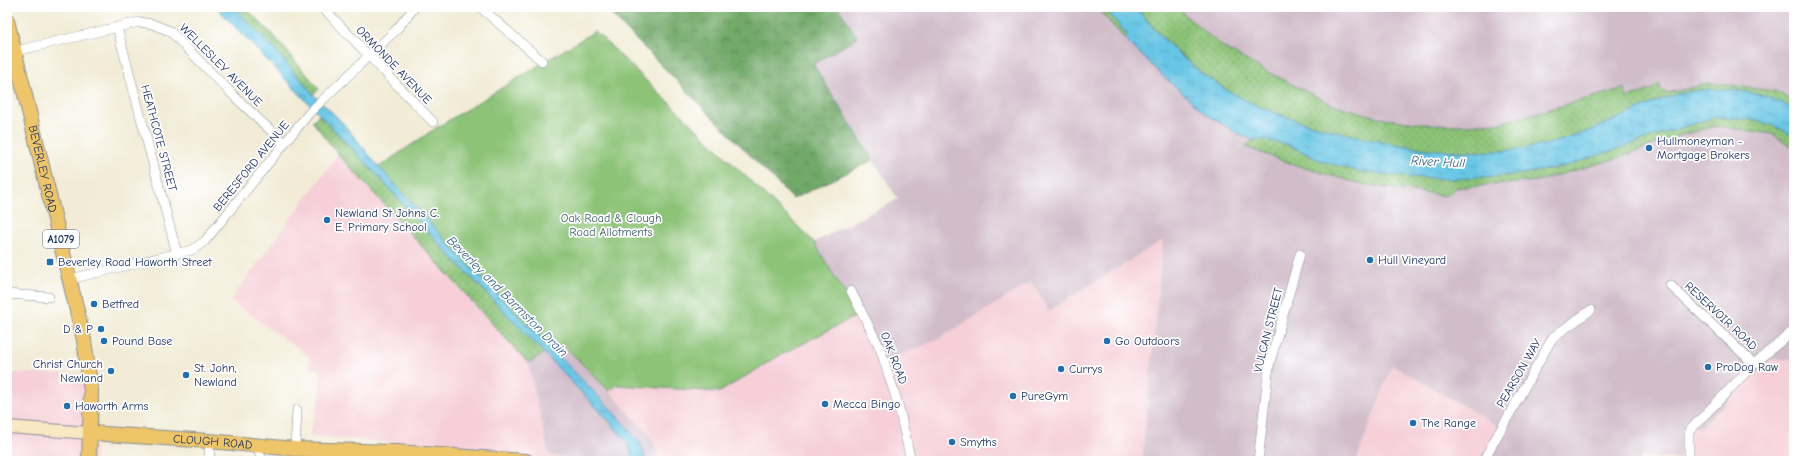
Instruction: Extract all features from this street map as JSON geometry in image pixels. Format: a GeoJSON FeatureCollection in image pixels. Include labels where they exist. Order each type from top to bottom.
{"type":"FeatureCollection","features":[{"type":"Feature","properties":{"kind":"main road","name":"BEVERLEY ROAD"},"geometry":{"type":"LineString","coordinates":[[7,20],[16,51],[87,356],[91,391],[89,461]]}},
{"type":"Feature","properties":{"kind":"main road"},"geometry":{"type":"LineString","coordinates":[[7,427],[90,433]]}},
{"type":"Feature","properties":{"kind":"main road","name":"CLOUGH ROAD"},"geometry":{"type":"LineString","coordinates":[[90,433],[257,445],[348,456],[396,452],[446,458],[526,461]]}},
{"type":"Feature","properties":{"kind":"street","name":"ORMONDE AVENUE"},"geometry":{"type":"LineString","coordinates":[[322,7],[433,122]]}},
{"type":"Feature","properties":{"kind":"street","name":"BERESFORD AVENUE"},"geometry":{"type":"LineString","coordinates":[[70,279],[192,250],[206,241],[310,112],[396,30],[415,7]]}},
{"type":"Feature","properties":{"kind":"street"},"geometry":{"type":"LineString","coordinates":[[480,7],[542,61]]}},
{"type":"Feature","properties":{"kind":"street","name":"WELLESLEY AVENUE"},"geometry":{"type":"LineString","coordinates":[[16,51],[139,22],[152,24],[170,30],[235,97],[284,143]]}},
{"type":"Feature","properties":{"kind":"street","name":"HEATHCOTE STREET"},"geometry":{"type":"LineString","coordinates":[[117,27],[177,254]]}},
{"type":"Feature","properties":{"kind":"street","name":"VULCAN STREET"},"geometry":{"type":"LineString","coordinates":[[1258,461],[1269,366],[1300,254]]}},
{"type":"Feature","properties":{"kind":"street","name":"RESERVOIR ROAD"},"geometry":{"type":"LineString","coordinates":[[1670,285],[1754,364]]}},
{"type":"Feature","properties":{"kind":"street","name":"OAK ROAD"},"geometry":{"type":"LineString","coordinates":[[851,291],[880,348],[898,404],[911,461]]}},
{"type":"Feature","properties":{"kind":"street"},"geometry":{"type":"LineString","coordinates":[[7,294],[48,297]]}},
{"type":"Feature","properties":{"kind":"street","name":"PEARSON WAY"},"geometry":{"type":"LineString","coordinates":[[1483,461],[1553,337],[1591,310]]}},
{"type":"Feature","properties":{"kind":"street","name":"RESERVOIR ROAD"},"geometry":{"type":"LineString","coordinates":[[1689,461],[1689,431],[1754,364],[1794,330]]}},
{"type":"Feature","properties":{"kind":"street"},"geometry":{"type":"LineString","coordinates":[[295,449],[297,410]]}},
{"type":"Feature","properties":{"kind":"street"},"geometry":{"type":"LineString","coordinates":[[209,441],[210,461]]}},
{"type":"Feature","properties":{"kind":"street"},"geometry":{"type":"LineString","coordinates":[[257,445],[262,461]]}},
{"type":"Feature","properties":{"kind":"shaded area"},"geometry":{"type":"Polygon","coordinates":[[[838,7],[1096,7],[1161,74],[1206,114],[1238,134],[1253,140],[1245,147],[1298,166],[1361,184],[1455,188],[1538,181],[1618,158],[1678,136],[1716,126],[1772,134],[1794,148],[1794,359],[1771,359],[1701,427],[1685,427],[1679,459],[1641,457],[1641,461],[1488,461],[1505,430],[1392,365],[1356,461],[1142,461],[1163,240],[1049,311],[1031,282],[937,340],[882,362],[876,346],[814,242],[898,199],[812,64],[858,38],[838,7]]]}},
{"type":"Feature","properties":{"kind":"shaded area"},"geometry":{"type":"Polygon","coordinates":[[[1179,7],[1794,7],[1794,101],[1775,91],[1712,83],[1667,93],[1657,85],[1653,89],[1627,98],[1625,88],[1500,123],[1462,125],[1425,124],[1385,119],[1331,104],[1260,68],[1223,47],[1186,16],[1179,7]]]}},
{"type":"Feature","properties":{"kind":"shaded area"},"geometry":{"type":"Polygon","coordinates":[[[338,154],[528,363],[549,455],[593,461],[492,461],[492,451],[309,436],[320,398],[321,370],[309,369],[309,356],[230,301],[338,154]]]}},
{"type":"Feature","properties":{"kind":"shaded area"},"geometry":{"type":"Polygon","coordinates":[[[1163,240],[1142,461],[659,461],[656,448],[609,391],[617,385],[720,392],[777,357],[858,315],[937,340],[1031,281],[1050,311],[1163,240]]]}},
{"type":"Feature","properties":{"kind":"shaded area"},"geometry":{"type":"Polygon","coordinates":[[[561,344],[609,391],[647,433],[656,448],[659,461],[593,461],[549,455],[528,363],[561,344]]]}},
{"type":"Feature","properties":{"kind":"shaded area"},"geometry":{"type":"Polygon","coordinates":[[[1771,359],[1794,359],[1794,461],[1679,461],[1685,427],[1702,427],[1771,359]]]}},
{"type":"Feature","properties":{"kind":"shaded area"},"geometry":{"type":"Polygon","coordinates":[[[1392,365],[1505,430],[1488,461],[1356,461],[1392,365]]]}},
{"type":"Feature","properties":{"kind":"shaded area"},"geometry":{"type":"Polygon","coordinates":[[[7,373],[96,374],[95,461],[7,461],[7,373]]]}},
{"type":"Feature","properties":{"kind":"green space"},"geometry":{"type":"Polygon","coordinates":[[[233,7],[245,7],[275,37],[319,89],[313,94],[275,50],[233,7]]]}},
{"type":"Feature","properties":{"kind":"green space"},"geometry":{"type":"Polygon","coordinates":[[[604,7],[781,7],[782,11],[798,7],[838,7],[858,38],[813,64],[873,160],[793,199],[604,7]]]}},
{"type":"Feature","properties":{"kind":"green space"},"geometry":{"type":"Polygon","coordinates":[[[1096,7],[1104,7],[1128,36],[1125,39],[1096,7]]]}},
{"type":"Feature","properties":{"kind":"green space"},"geometry":{"type":"Polygon","coordinates":[[[1135,7],[1179,7],[1186,16],[1223,47],[1260,68],[1331,104],[1385,119],[1425,124],[1462,125],[1500,123],[1625,88],[1627,98],[1653,89],[1657,85],[1660,85],[1661,90],[1667,93],[1712,83],[1775,91],[1794,101],[1794,109],[1780,102],[1749,93],[1733,90],[1700,90],[1669,97],[1564,140],[1521,149],[1468,152],[1387,143],[1320,127],[1277,114],[1235,95],[1186,60],[1165,40],[1135,7]]]}},
{"type":"Feature","properties":{"kind":"green space","name":"Oak Road & Clough Road Allotments"},"geometry":{"type":"Polygon","coordinates":[[[595,31],[814,242],[858,315],[777,357],[720,392],[617,385],[609,391],[562,344],[553,349],[459,255],[379,167],[433,130],[595,31]]]}},
{"type":"Feature","properties":{"kind":"green space"},"geometry":{"type":"Polygon","coordinates":[[[319,115],[366,163],[445,250],[545,353],[528,363],[338,154],[312,121],[319,115]]]}},
{"type":"Feature","properties":{"kind":"green space"},"geometry":{"type":"Polygon","coordinates":[[[1713,117],[1745,119],[1766,123],[1785,131],[1794,137],[1794,148],[1772,134],[1716,126],[1678,136],[1618,158],[1538,181],[1455,188],[1447,196],[1361,184],[1298,166],[1245,147],[1252,141],[1267,139],[1286,144],[1319,160],[1522,174],[1566,166],[1713,117]]]}},
{"type":"Feature","properties":{"kind":"water"},"geometry":{"type":"Polygon","coordinates":[[[216,7],[233,7],[275,50],[313,94],[343,123],[379,167],[459,255],[607,405],[641,443],[646,461],[632,461],[630,449],[621,434],[445,250],[366,163],[216,7]]]}},
{"type":"Feature","properties":{"kind":"water","name":"River Hull"},"geometry":{"type":"Polygon","coordinates":[[[1104,7],[1135,7],[1165,40],[1198,70],[1222,87],[1249,102],[1277,114],[1305,123],[1387,143],[1468,152],[1521,149],[1548,144],[1579,135],[1669,97],[1700,90],[1716,89],[1733,90],[1765,97],[1794,109],[1794,137],[1785,131],[1766,123],[1745,119],[1713,117],[1566,166],[1522,174],[1453,179],[1410,177],[1357,171],[1319,160],[1290,145],[1261,139],[1253,140],[1238,134],[1206,114],[1161,74],[1125,39],[1128,36],[1104,7]]]}},
{"type":"Feature","properties":{"kind":"place","name":"Hullmoneyman - Mortgage Brokers"},"geometry":{"type":"Point","coordinates":[1649,148]}},
{"type":"Feature","properties":{"kind":"place","name":"Newland St Johns C. E. Primary School"},"geometry":{"type":"Point","coordinates":[327,220]}},
{"type":"Feature","properties":{"kind":"place","name":"Hull Vineyard"},"geometry":{"type":"Point","coordinates":[1370,260]}},
{"type":"Feature","properties":{"kind":"place","name":"Beverley Road Haworth Street"},"geometry":{"type":"Point","coordinates":[50,262]}},
{"type":"Feature","properties":{"kind":"place","name":"Betfred"},"geometry":{"type":"Point","coordinates":[94,304]}},
{"type":"Feature","properties":{"kind":"place","name":"D & P"},"geometry":{"type":"Point","coordinates":[101,329]}},
{"type":"Feature","properties":{"kind":"place","name":"Pound Base"},"geometry":{"type":"Point","coordinates":[104,341]}},
{"type":"Feature","properties":{"kind":"place","name":"Go Outdoors"},"geometry":{"type":"Point","coordinates":[1107,341]}},
{"type":"Feature","properties":{"kind":"place","name":"ProDog Raw"},"geometry":{"type":"Point","coordinates":[1708,367]}},
{"type":"Feature","properties":{"kind":"place","name":"Currys"},"geometry":{"type":"Point","coordinates":[1061,369]}},
{"type":"Feature","properties":{"kind":"place","name":"Christ Church Newland"},"geometry":{"type":"Point","coordinates":[111,371]}},
{"type":"Feature","properties":{"kind":"place","name":"St. John, Newland"},"geometry":{"type":"Point","coordinates":[186,375]}},
{"type":"Feature","properties":{"kind":"place","name":"PureGym"},"geometry":{"type":"Point","coordinates":[1013,396]}},
{"type":"Feature","properties":{"kind":"place","name":"Mecca Bingo"},"geometry":{"type":"Point","coordinates":[825,404]}},
{"type":"Feature","properties":{"kind":"place","name":"Haworth Arms"},"geometry":{"type":"Point","coordinates":[67,406]}},
{"type":"Feature","properties":{"kind":"place","name":"The Range"},"geometry":{"type":"Point","coordinates":[1413,423]}},
{"type":"Feature","properties":{"kind":"place","name":"Smyths"},"geometry":{"type":"Point","coordinates":[952,442]}},
{"type":"Feature","properties":{"kind":"water label","name":"Beverley and Barmston Drain"},"geometry":{"type":"Point","coordinates":[508,296]}}]}
